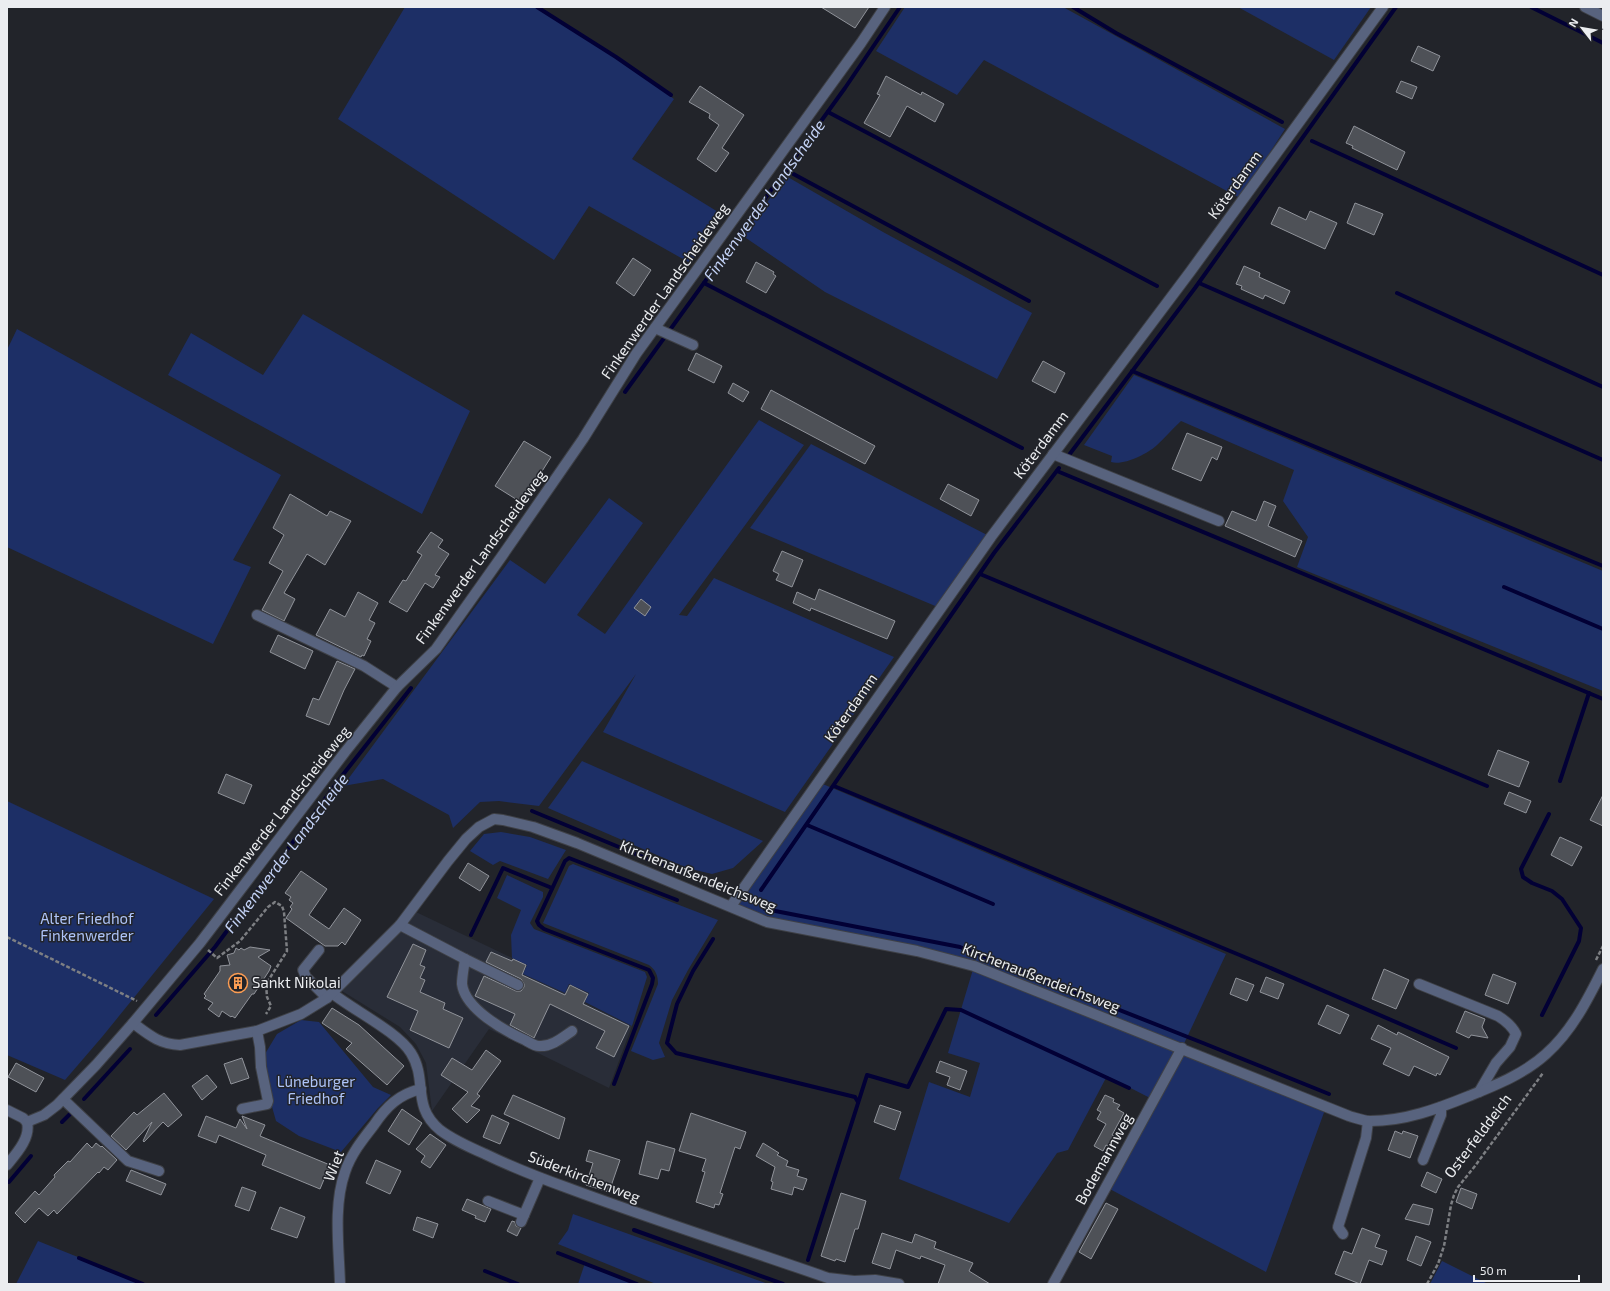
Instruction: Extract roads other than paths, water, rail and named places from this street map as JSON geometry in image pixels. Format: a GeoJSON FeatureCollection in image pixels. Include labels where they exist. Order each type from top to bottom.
{"type":"FeatureCollection","features":[{"type":"Feature","properties":{"kind":"street","name":"Finkenwerder Landscheideweg"},"geometry":{"type":"LineString","coordinates":[[27,1122],[50,1111],[63,1099],[96,1065],[133,1023],[200,942],[340,758],[397,687],[436,649],[583,439],[636,354],[658,329],[885,7]]}},
{"type":"Feature","properties":{"kind":"street","name":"Köterdamm"},"geometry":{"type":"LineString","coordinates":[[731,906],[990,537],[1190,272],[1383,7]]}},
{"type":"Feature","properties":{"kind":"street"},"geometry":{"type":"LineString","coordinates":[[1585,7],[1603,16]]}},
{"type":"Feature","properties":{"kind":"street"},"geometry":{"type":"LineString","coordinates":[[658,329],[693,345]]}},
{"type":"Feature","properties":{"kind":"street"},"geometry":{"type":"LineString","coordinates":[[1053,454],[1219,521]]}},
{"type":"Feature","properties":{"kind":"street"},"geometry":{"type":"LineString","coordinates":[[256,615],[364,666],[397,687]]}},
{"type":"Feature","properties":{"kind":"street","name":"Kirchenaußendeichsweg"},"geometry":{"type":"LineString","coordinates":[[133,1023],[153,1038],[168,1045],[180,1045],[257,1031],[301,1014],[330,995],[400,925],[466,838],[479,827],[494,819],[533,828],[577,843],[767,922],[917,951],[974,966],[1349,1116],[1368,1121],[1411,1117],[1459,1100]]}},
{"type":"Feature","properties":{"kind":"street"},"geometry":{"type":"LineString","coordinates":[[400,925],[518,985]]}},
{"type":"Feature","properties":{"kind":"street","name":"Süderkirchenweg"},"geometry":{"type":"LineString","coordinates":[[319,950],[303,970],[306,977],[330,995],[391,1035],[410,1051],[418,1066],[422,1101],[429,1119],[440,1129],[468,1147],[540,1178],[636,1213],[828,1278],[854,1281],[875,1280],[899,1284]]}},
{"type":"Feature","properties":{"kind":"street"},"geometry":{"type":"LineString","coordinates":[[465,959],[462,984],[466,995],[480,1012],[494,1024],[508,1033],[538,1047],[557,1041],[572,1031]]}},
{"type":"Feature","properties":{"kind":"street","name":"Osterfelddeich"},"geometry":{"type":"LineString","coordinates":[[1459,1100],[1503,1082],[1546,1055],[1560,1040],[1587,1002],[1603,970]]}},
{"type":"Feature","properties":{"kind":"street"},"geometry":{"type":"LineString","coordinates":[[1420,984],[1498,1016],[1513,1029],[1516,1034],[1510,1047],[1496,1063],[1479,1092]]}},
{"type":"Feature","properties":{"kind":"street"},"geometry":{"type":"LineString","coordinates":[[242,1109],[262,1106],[267,1104],[268,1101],[261,1067],[260,1047],[257,1031]]}},
{"type":"Feature","properties":{"kind":"street","name":"Bodemannweg"},"geometry":{"type":"LineString","coordinates":[[1053,1284],[1182,1048]]}},
{"type":"Feature","properties":{"kind":"street","name":"Wiet"},"geometry":{"type":"LineString","coordinates":[[340,1284],[338,1203],[340,1187],[345,1171],[352,1156],[391,1104],[403,1095],[421,1088]]}},
{"type":"Feature","properties":{"kind":"street"},"geometry":{"type":"LineString","coordinates":[[63,1099],[128,1161],[159,1171]]}},
{"type":"Feature","properties":{"kind":"street"},"geometry":{"type":"LineString","coordinates":[[1423,1160],[1441,1115],[1441,1107]]}},
{"type":"Feature","properties":{"kind":"street"},"geometry":{"type":"LineString","coordinates":[[7,1110],[23,1118],[27,1122],[28,1129],[18,1152],[7,1165]]}},
{"type":"Feature","properties":{"kind":"street"},"geometry":{"type":"LineString","coordinates":[[1343,1234],[1338,1227],[1366,1138],[1368,1121]]}},
{"type":"Feature","properties":{"kind":"street"},"geometry":{"type":"LineString","coordinates":[[488,1201],[523,1218],[540,1178]]}},
{"type":"Feature","properties":{"kind":"waterway"},"geometry":{"type":"LineString","coordinates":[[537,7],[616,57],[671,95]]}},
{"type":"Feature","properties":{"kind":"waterway","name":"Finkenwerder Landscheide"},"geometry":{"type":"LineString","coordinates":[[625,392],[845,88],[900,7]]}},
{"type":"Feature","properties":{"kind":"waterway"},"geometry":{"type":"LineString","coordinates":[[1073,7],[1116,33],[1282,122]]}},
{"type":"Feature","properties":{"kind":"waterway"},"geometry":{"type":"LineString","coordinates":[[1069,455],[1195,288],[1396,7]]}},
{"type":"Feature","properties":{"kind":"waterway"},"geometry":{"type":"LineString","coordinates":[[1531,7],[1603,43]]}},
{"type":"Feature","properties":{"kind":"waterway"},"geometry":{"type":"LineString","coordinates":[[828,112],[1157,286]]}},
{"type":"Feature","properties":{"kind":"waterway"},"geometry":{"type":"LineString","coordinates":[[1312,141],[1603,275]]}},
{"type":"Feature","properties":{"kind":"waterway"},"geometry":{"type":"LineString","coordinates":[[786,170],[1029,301]]}},
{"type":"Feature","properties":{"kind":"waterway"},"geometry":{"type":"LineString","coordinates":[[704,283],[1022,448]]}},
{"type":"Feature","properties":{"kind":"waterway"},"geometry":{"type":"LineString","coordinates":[[1199,283],[1603,460]]}},
{"type":"Feature","properties":{"kind":"waterway"},"geometry":{"type":"LineString","coordinates":[[1397,293],[1603,387]]}},
{"type":"Feature","properties":{"kind":"waterway"},"geometry":{"type":"LineString","coordinates":[[1132,371],[1603,566]]}},
{"type":"Feature","properties":{"kind":"waterway"},"geometry":{"type":"LineString","coordinates":[[761,890],[994,553],[1059,468]]}},
{"type":"Feature","properties":{"kind":"waterway"},"geometry":{"type":"LineString","coordinates":[[1057,471],[1603,699]]}},
{"type":"Feature","properties":{"kind":"waterway"},"geometry":{"type":"LineString","coordinates":[[980,574],[1487,786]]}},
{"type":"Feature","properties":{"kind":"waterway"},"geometry":{"type":"LineString","coordinates":[[1504,587],[1603,629]]}},
{"type":"Feature","properties":{"kind":"waterway","name":"Finkenwerder Landscheide"},"geometry":{"type":"LineString","coordinates":[[156,1015],[215,947],[345,772],[411,688]]}},
{"type":"Feature","properties":{"kind":"waterway"},"geometry":{"type":"LineString","coordinates":[[1560,781],[1589,693]]}},
{"type":"Feature","properties":{"kind":"waterway"},"geometry":{"type":"LineString","coordinates":[[834,786],[1266,966],[1456,1048]]}},
{"type":"Feature","properties":{"kind":"waterway"},"geometry":{"type":"LineString","coordinates":[[532,811],[684,874]]}},
{"type":"Feature","properties":{"kind":"waterway"},"geometry":{"type":"LineString","coordinates":[[1542,1015],[1579,941],[1581,928],[1562,899],[1552,891],[1532,883],[1523,877],[1521,869],[1549,814]]}},
{"type":"Feature","properties":{"kind":"waterway"},"geometry":{"type":"LineString","coordinates":[[807,825],[993,904]]}},
{"type":"Feature","properties":{"kind":"waterway"},"geometry":{"type":"LineString","coordinates":[[614,1084],[653,978],[649,970],[544,929],[537,921],[565,861],[569,858],[677,900]]}},
{"type":"Feature","properties":{"kind":"waterway"},"geometry":{"type":"LineString","coordinates":[[471,935],[503,868],[552,888]]}},
{"type":"Feature","properties":{"kind":"waterway"},"geometry":{"type":"LineString","coordinates":[[765,909],[960,947],[1329,1094]]}},
{"type":"Feature","properties":{"kind":"waterway"},"geometry":{"type":"LineString","coordinates":[[713,939],[693,971],[677,1004],[667,1043],[676,1053],[855,1097],[858,1102]]}},
{"type":"Feature","properties":{"kind":"waterway"},"geometry":{"type":"LineString","coordinates":[[808,1260],[867,1075],[908,1087],[946,1009],[961,1010],[1129,1088]]}},
{"type":"Feature","properties":{"kind":"waterway","name":"Finkenwerder Landscheide"},"geometry":{"type":"LineString","coordinates":[[84,1099],[130,1049]]}},
{"type":"Feature","properties":{"kind":"waterway","name":"Finkenwerder Landscheide"},"geometry":{"type":"LineString","coordinates":[[62,1122],[71,1113]]}},
{"type":"Feature","properties":{"kind":"waterway","name":"Finkenwerder Landscheide"},"geometry":{"type":"LineString","coordinates":[[9,1182],[31,1156]]}},
{"type":"Feature","properties":{"kind":"waterway"},"geometry":{"type":"LineString","coordinates":[[634,1230],[783,1284]]}},
{"type":"Feature","properties":{"kind":"waterway"},"geometry":{"type":"LineString","coordinates":[[558,1253],[637,1284]]}},
{"type":"Feature","properties":{"kind":"waterway"},"geometry":{"type":"LineString","coordinates":[[79,1258],[143,1284]]}},
{"type":"Feature","properties":{"kind":"waterway"},"geometry":{"type":"LineString","coordinates":[[485,1271],[518,1284]]}},
{"type":"Feature","properties":{"kind":"place","name":"Sankt Nikolai"},"geometry":{"type":"Point","coordinates":[238,983]}},
{"type":"Feature","properties":{"kind":"park label","name":"Alter Friedhof Finkenwerder"},"geometry":{"type":"Point","coordinates":[87,928]}},
{"type":"Feature","properties":{"kind":"park label","name":"Lüneburger Friedhof"},"geometry":{"type":"Point","coordinates":[316,1090]}}]}
